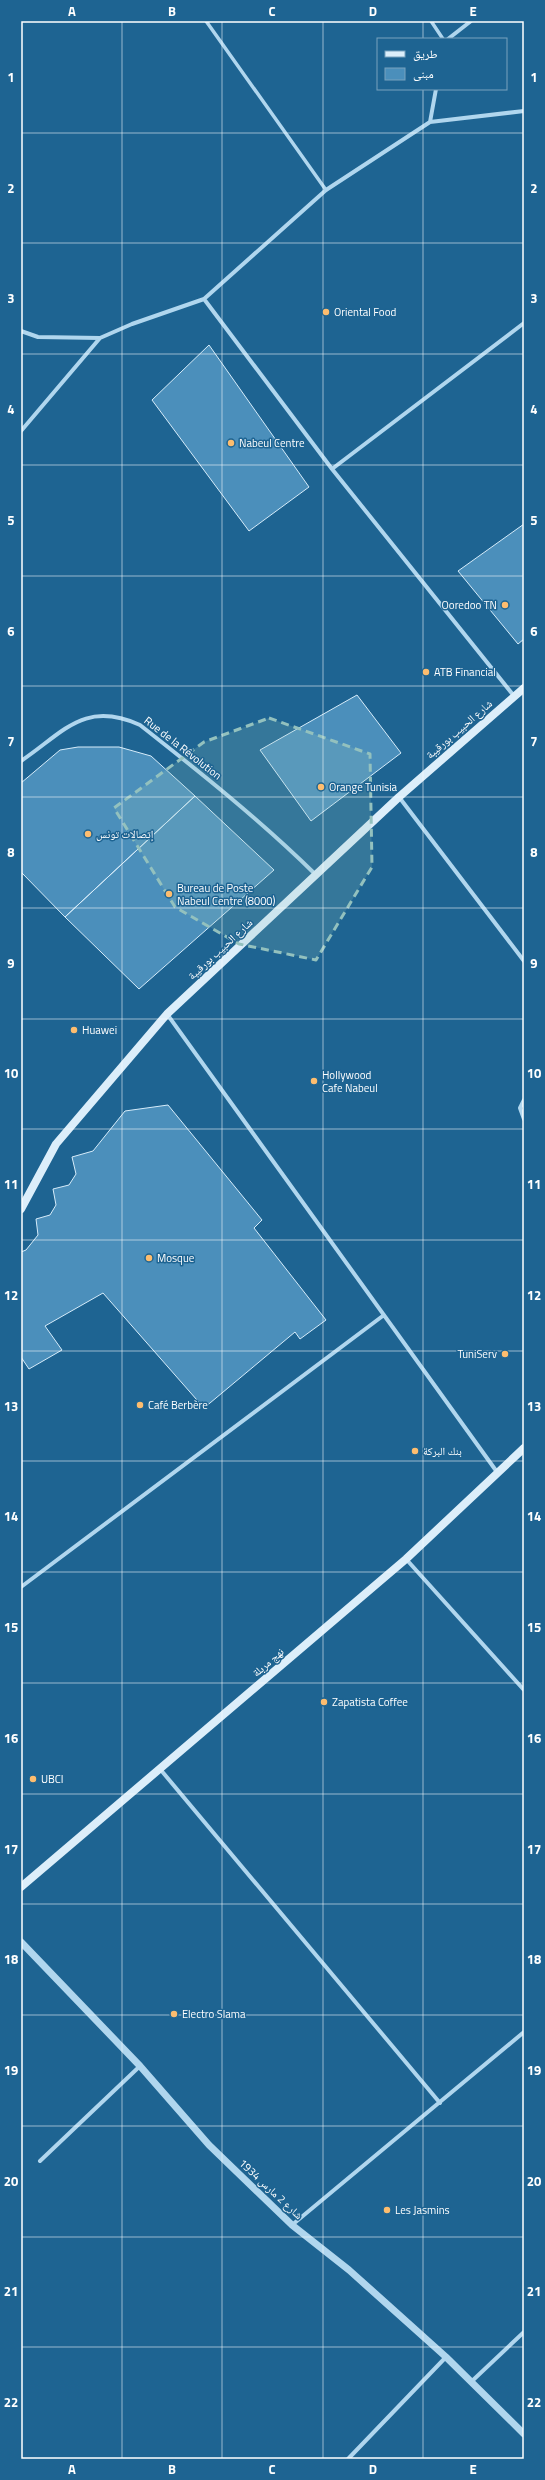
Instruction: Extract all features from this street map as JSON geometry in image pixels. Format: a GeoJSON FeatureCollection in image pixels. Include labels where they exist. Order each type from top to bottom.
{"type":"FeatureCollection","features":[{"type":"Feature","properties":{"kind":"main road","name":"شارع الحبيب بورقيبة"},"geometry":{"type":"LineString","coordinates":[[21,1209],[56,1144],[168,1014],[315,874],[399,797],[524,688]]}},
{"type":"Feature","properties":{"kind":"main road","name":"نهج مربلة"},"geometry":{"type":"LineString","coordinates":[[21,1887],[406,1559],[524,1448]]}},
{"type":"Feature","properties":{"kind":"street"},"geometry":{"type":"LineString","coordinates":[[206,21],[326,190]]}},
{"type":"Feature","properties":{"kind":"street"},"geometry":{"type":"LineString","coordinates":[[431,21],[442,38]]}},
{"type":"Feature","properties":{"kind":"street"},"geometry":{"type":"LineString","coordinates":[[449,38],[471,21]]}},
{"type":"Feature","properties":{"kind":"street"},"geometry":{"type":"LineString","coordinates":[[430,122],[436,90]]}},
{"type":"Feature","properties":{"kind":"street"},"geometry":{"type":"LineString","coordinates":[[21,331],[38,337],[100,338],[132,324],[204,299],[326,190],[430,122],[524,111]]}},
{"type":"Feature","properties":{"kind":"street"},"geometry":{"type":"LineString","coordinates":[[204,299],[332,469],[514,696]]}},
{"type":"Feature","properties":{"kind":"street"},"geometry":{"type":"LineString","coordinates":[[332,469],[524,323]]}},
{"type":"Feature","properties":{"kind":"street"},"geometry":{"type":"LineString","coordinates":[[21,431],[100,338]]}},
{"type":"Feature","properties":{"kind":"street","name":"Rue de la Révolution"},"geometry":{"type":"LineString","coordinates":[[21,761],[70,725],[87,717],[99,715],[128,720],[140,725],[215,784],[284,844],[315,874]]}},
{"type":"Feature","properties":{"kind":"street"},"geometry":{"type":"LineString","coordinates":[[399,797],[524,961]]}},
{"type":"Feature","properties":{"kind":"street"},"geometry":{"type":"LineString","coordinates":[[168,1014],[497,1472]]}},
{"type":"Feature","properties":{"kind":"street"},"geometry":{"type":"LineString","coordinates":[[524,1100],[520,1108],[524,1119]]}},
{"type":"Feature","properties":{"kind":"street"},"geometry":{"type":"LineString","coordinates":[[21,1587],[384,1315]]}},
{"type":"Feature","properties":{"kind":"street"},"geometry":{"type":"LineString","coordinates":[[406,1559],[524,1690]]}},
{"type":"Feature","properties":{"kind":"street"},"geometry":{"type":"LineString","coordinates":[[160,1769],[440,2104]]}},
{"type":"Feature","properties":{"kind":"street","name":"شارع 2 مارس 1934"},"geometry":{"type":"LineString","coordinates":[[21,1942],[140,2066],[209,2145],[292,2225],[349,2270],[446,2357],[524,2434]]}},
{"type":"Feature","properties":{"kind":"street"},"geometry":{"type":"LineString","coordinates":[[292,2225],[440,2104],[524,2032]]}},
{"type":"Feature","properties":{"kind":"street"},"geometry":{"type":"LineString","coordinates":[[40,2161],[140,2066]]}},
{"type":"Feature","properties":{"kind":"street"},"geometry":{"type":"LineString","coordinates":[[471,2382],[524,2332]]}},
{"type":"Feature","properties":{"kind":"street"},"geometry":{"type":"LineString","coordinates":[[348,2459],[446,2357]]}},
{"type":"Feature","properties":{"kind":"highlighted area"},"geometry":{"type":"Polygon","coordinates":[[[269,718],[370,754],[372,867],[316,960],[239,944],[175,907],[114,808],[204,742],[269,718]]]}},
{"type":"Feature","properties":{"kind":"building","name":"Nabeul Centre"},"geometry":{"type":"Polygon","coordinates":[[[209,345],[309,487],[249,531],[152,400],[209,345]]]}},
{"type":"Feature","properties":{"kind":"building","name":"Ooredoo TN"},"geometry":{"type":"Polygon","coordinates":[[[524,524],[524,639],[518,644],[458,571],[524,524]]]}},
{"type":"Feature","properties":{"kind":"building","name":"Orange Tunisia"},"geometry":{"type":"Polygon","coordinates":[[[357,695],[401,753],[311,821],[260,750],[357,695]]]}},
{"type":"Feature","properties":{"kind":"building","name":"إتصالات تونس"},"geometry":{"type":"Polygon","coordinates":[[[78,747],[119,747],[151,756],[195,796],[65,917],[21,872],[21,783],[60,750],[78,747]]]}},
{"type":"Feature","properties":{"kind":"building","name":"Bureau de Poste Nabeul Centre (8000)"},"geometry":{"type":"Polygon","coordinates":[[[195,796],[274,870],[139,989],[65,917],[195,796]]]}},
{"type":"Feature","properties":{"kind":"building","name":"Mosque"},"geometry":{"type":"Polygon","coordinates":[[[168,1105],[262,1220],[254,1228],[326,1320],[300,1339],[295,1332],[204,1408],[103,1293],[45,1326],[62,1350],[29,1369],[21,1357],[21,1252],[26,1250],[38,1235],[36,1219],[50,1215],[56,1205],[53,1189],[69,1185],[76,1174],[72,1157],[93,1151],[125,1111],[168,1105]]]}},
{"type":"Feature","properties":{"kind":"place","name":"Oriental Food"},"geometry":{"type":"Point","coordinates":[326,312]}},
{"type":"Feature","properties":{"kind":"place","name":"Nabeul Centre"},"geometry":{"type":"Point","coordinates":[231,443]}},
{"type":"Feature","properties":{"kind":"place","name":"Ooredoo TN"},"geometry":{"type":"Point","coordinates":[505,605]}},
{"type":"Feature","properties":{"kind":"place","name":"ATB Financial"},"geometry":{"type":"Point","coordinates":[426,672]}},
{"type":"Feature","properties":{"kind":"place","name":"Orange Tunisia"},"geometry":{"type":"Point","coordinates":[321,787]}},
{"type":"Feature","properties":{"kind":"place","name":"إتصالات تونس"},"geometry":{"type":"Point","coordinates":[88,834]}},
{"type":"Feature","properties":{"kind":"place","name":"Bureau de Poste Nabeul Centre (8000)"},"geometry":{"type":"Point","coordinates":[169,894]}},
{"type":"Feature","properties":{"kind":"place","name":"Huawei"},"geometry":{"type":"Point","coordinates":[74,1030]}},
{"type":"Feature","properties":{"kind":"place","name":"Hollywood Cafe Nabeul"},"geometry":{"type":"Point","coordinates":[314,1081]}},
{"type":"Feature","properties":{"kind":"place","name":"Mosque"},"geometry":{"type":"Point","coordinates":[149,1258]}},
{"type":"Feature","properties":{"kind":"place","name":"TuniServ"},"geometry":{"type":"Point","coordinates":[505,1354]}},
{"type":"Feature","properties":{"kind":"place","name":"Café Berbère"},"geometry":{"type":"Point","coordinates":[140,1405]}},
{"type":"Feature","properties":{"kind":"place","name":"بنك البركة"},"geometry":{"type":"Point","coordinates":[415,1451]}},
{"type":"Feature","properties":{"kind":"place","name":"Zapatista Coffee"},"geometry":{"type":"Point","coordinates":[324,1702]}},
{"type":"Feature","properties":{"kind":"place","name":"UBCI"},"geometry":{"type":"Point","coordinates":[33,1779]}},
{"type":"Feature","properties":{"kind":"place","name":"Electro Slama"},"geometry":{"type":"Point","coordinates":[174,2014]}},
{"type":"Feature","properties":{"kind":"place","name":"Les Jasmins"},"geometry":{"type":"Point","coordinates":[387,2210]}}]}
